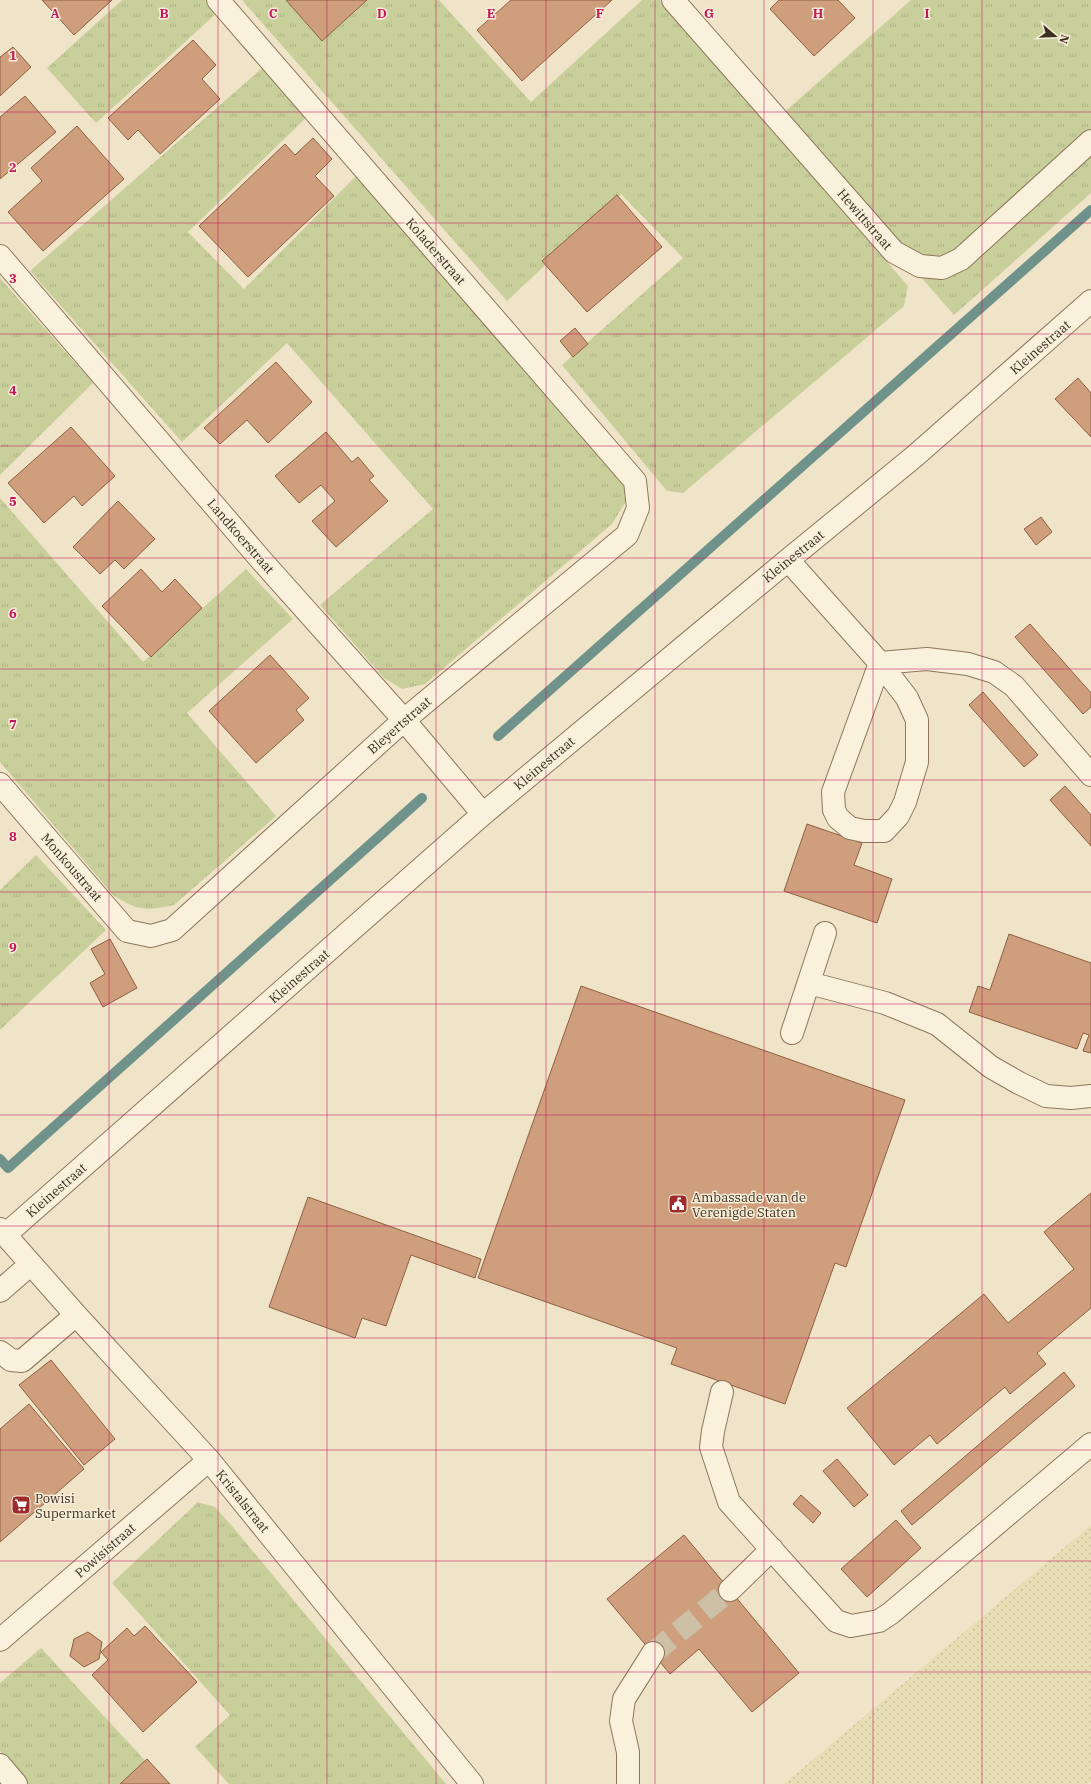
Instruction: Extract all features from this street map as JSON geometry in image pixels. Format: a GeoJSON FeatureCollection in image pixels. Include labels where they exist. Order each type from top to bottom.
{"type":"FeatureCollection","features":[{"type":"Feature","properties":{"kind":"street","name":"Koladerstraat"},"geometry":{"type":"LineString","coordinates":[[218,0],[635,481],[638,508]]}},
{"type":"Feature","properties":{"kind":"street","name":"Hewittstraat"},"geometry":{"type":"LineString","coordinates":[[673,0],[894,252],[920,266],[942,268],[961,260],[1091,141]]}},
{"type":"Feature","properties":{"kind":"street","name":"Landkoerstraat"},"geometry":{"type":"LineString","coordinates":[[0,256],[262,561],[404,720],[483,814]]}},
{"type":"Feature","properties":{"kind":"street","name":"Kleinestraat"},"geometry":{"type":"LineString","coordinates":[[3,1232],[483,814],[915,456],[1091,302]]}},
{"type":"Feature","properties":{"kind":"street","name":"Bleyertstraat"},"geometry":{"type":"LineString","coordinates":[[152,936],[172,930],[404,720],[627,535],[638,508]]}},
{"type":"Feature","properties":{"kind":"street"},"geometry":{"type":"LineString","coordinates":[[788,560],[880,663],[907,698],[917,720],[917,762],[905,802],[898,816],[884,831],[874,832],[850,828],[838,818],[834,810],[834,792],[837,780],[880,663]]}},
{"type":"Feature","properties":{"kind":"street"},"geometry":{"type":"LineString","coordinates":[[880,663],[927,659],[968,664],[994,672],[1014,686],[1091,775]]}},
{"type":"Feature","properties":{"kind":"street","name":"Monkoustraat"},"geometry":{"type":"LineString","coordinates":[[0,784],[127,931],[152,936]]}},
{"type":"Feature","properties":{"kind":"street"},"geometry":{"type":"LineString","coordinates":[[792,1033],[825,934]]}},
{"type":"Feature","properties":{"kind":"street"},"geometry":{"type":"LineString","coordinates":[[809,983],[885,1003],[936,1024],[991,1067],[1046,1096],[1072,1098],[1091,1096]]}},
{"type":"Feature","properties":{"kind":"street","name":"Kristalstraat"},"geometry":{"type":"LineString","coordinates":[[3,1232],[76,1315],[210,1460],[472,1784]]}},
{"type":"Feature","properties":{"kind":"street"},"geometry":{"type":"LineString","coordinates":[[0,1291],[31,1264]]}},
{"type":"Feature","properties":{"kind":"street"},"geometry":{"type":"LineString","coordinates":[[0,1352],[11,1360],[22,1361],[76,1315]]}},
{"type":"Feature","properties":{"kind":"street"},"geometry":{"type":"LineString","coordinates":[[722,1392],[713,1431],[711,1448],[729,1502],[836,1621],[851,1626],[879,1621],[891,1613],[1091,1444]]}},
{"type":"Feature","properties":{"kind":"street","name":"Powisistraat"},"geometry":{"type":"LineString","coordinates":[[0,1640],[210,1460]]}},
{"type":"Feature","properties":{"kind":"street"},"geometry":{"type":"LineString","coordinates":[[730,1590],[772,1549]]}},
{"type":"Feature","properties":{"kind":"street"},"geometry":{"type":"LineString","coordinates":[[628,1784],[628,1752],[621,1721],[624,1699],[653,1654]]}},
{"type":"Feature","properties":{"kind":"street"},"geometry":{"type":"LineString","coordinates":[[0,1765],[16,1784]]}},
{"type":"Feature","properties":{"kind":"shaded area"},"geometry":{"type":"Polygon","coordinates":[[[1091,1525],[1091,1781],[1087,1784],[784,1784],[1091,1525]]]}},
{"type":"Feature","properties":{"kind":"green space"},"geometry":{"type":"Polygon","coordinates":[[[122,0],[208,0],[218,12],[96,123],[47,68],[122,0]]]}},
{"type":"Feature","properties":{"kind":"green space"},"geometry":{"type":"Polygon","coordinates":[[[242,0],[439,0],[531,102],[642,0],[660,0],[908,286],[904,306],[683,493],[667,491],[562,365],[683,258],[621,194],[507,301],[242,0]]]}},
{"type":"Feature","properties":{"kind":"green space"},"geometry":{"type":"Polygon","coordinates":[[[911,0],[1091,0],[1091,193],[954,315],[780,116],[911,0]]]}},
{"type":"Feature","properties":{"kind":"green space"},"geometry":{"type":"Polygon","coordinates":[[[267,64],[310,114],[188,232],[244,289],[358,174],[626,475],[628,498],[612,524],[425,684],[402,689],[384,678],[320,605],[433,509],[287,343],[182,442],[30,271],[267,64]]]}},
{"type":"Feature","properties":{"kind":"green space"},"geometry":{"type":"Polygon","coordinates":[[[0,278],[93,383],[0,475],[0,278]]]}},
{"type":"Feature","properties":{"kind":"green space"},"geometry":{"type":"Polygon","coordinates":[[[0,498],[143,662],[246,569],[293,619],[187,713],[276,816],[174,905],[149,909],[142,908],[129,904],[113,895],[0,762],[0,498]]]}},
{"type":"Feature","properties":{"kind":"green space"},"geometry":{"type":"Polygon","coordinates":[[[36,855],[106,930],[0,1030],[0,890],[36,855]]]}},
{"type":"Feature","properties":{"kind":"green space"},"geometry":{"type":"Polygon","coordinates":[[[198,1502],[215,1507],[232,1526],[446,1784],[229,1784],[195,1747],[230,1715],[112,1583],[198,1502]]]}},
{"type":"Feature","properties":{"kind":"green space"},"geometry":{"type":"Polygon","coordinates":[[[41,1648],[152,1768],[135,1784],[28,1784],[0,1751],[0,1683],[41,1648]]]}},
{"type":"Feature","properties":{"kind":"building"},"geometry":{"type":"Polygon","coordinates":[[[42,0],[112,0],[74,35],[42,0]]]}},
{"type":"Feature","properties":{"kind":"building"},"geometry":{"type":"Polygon","coordinates":[[[286,0],[367,0],[322,41],[286,0]]]}},
{"type":"Feature","properties":{"kind":"building"},"geometry":{"type":"Polygon","coordinates":[[[511,0],[612,0],[522,81],[477,30],[511,0]]]}},
{"type":"Feature","properties":{"kind":"building"},"geometry":{"type":"Polygon","coordinates":[[[779,0],[838,0],[855,18],[814,56],[770,9],[779,0]]]}},
{"type":"Feature","properties":{"kind":"building"},"geometry":{"type":"Polygon","coordinates":[[[193,40],[216,65],[202,79],[220,99],[160,154],[138,130],[128,140],[108,118],[193,40]]]}},
{"type":"Feature","properties":{"kind":"building"},"geometry":{"type":"Polygon","coordinates":[[[13,47],[31,67],[0,96],[0,57],[13,47]]]}},
{"type":"Feature","properties":{"kind":"building"},"geometry":{"type":"Polygon","coordinates":[[[25,96],[56,132],[0,179],[0,117],[25,96]]]}},
{"type":"Feature","properties":{"kind":"building"},"geometry":{"type":"Polygon","coordinates":[[[77,126],[124,179],[43,251],[8,212],[42,181],[31,168],[77,126]]]}},
{"type":"Feature","properties":{"kind":"building"},"geometry":{"type":"Polygon","coordinates":[[[313,138],[332,159],[315,176],[334,196],[248,277],[199,226],[285,144],[295,155],[313,138]]]}},
{"type":"Feature","properties":{"kind":"building"},"geometry":{"type":"Polygon","coordinates":[[[617,195],[662,247],[587,312],[542,261],[617,195]]]}},
{"type":"Feature","properties":{"kind":"building"},"geometry":{"type":"Polygon","coordinates":[[[575,328],[588,344],[573,357],[560,341],[575,328]]]}},
{"type":"Feature","properties":{"kind":"building"},"geometry":{"type":"Polygon","coordinates":[[[276,362],[312,402],[268,443],[247,420],[220,444],[204,428],[276,362]]]}},
{"type":"Feature","properties":{"kind":"building"},"geometry":{"type":"Polygon","coordinates":[[[1078,378],[1091,393],[1091,437],[1055,399],[1078,378]]]}},
{"type":"Feature","properties":{"kind":"building"},"geometry":{"type":"Polygon","coordinates":[[[71,427],[115,476],[82,506],[74,496],[44,523],[8,483],[71,427]]]}},
{"type":"Feature","properties":{"kind":"building"},"geometry":{"type":"Polygon","coordinates":[[[326,432],[352,462],[358,457],[374,476],[369,480],[388,501],[336,547],[312,521],[335,501],[321,485],[299,503],[275,476],[326,432]]]}},
{"type":"Feature","properties":{"kind":"building"},"geometry":{"type":"Polygon","coordinates":[[[118,501],[155,539],[124,569],[115,560],[100,574],[73,547],[118,501]]]}},
{"type":"Feature","properties":{"kind":"building"},"geometry":{"type":"Polygon","coordinates":[[[1041,517],[1052,532],[1036,545],[1024,529],[1041,517]]]}},
{"type":"Feature","properties":{"kind":"building"},"geometry":{"type":"Polygon","coordinates":[[[141,569],[162,592],[175,579],[202,608],[151,657],[102,606],[141,569]]]}},
{"type":"Feature","properties":{"kind":"building"},"geometry":{"type":"Polygon","coordinates":[[[1030,624],[1091,693],[1091,707],[1083,714],[1015,637],[1030,624]]]}},
{"type":"Feature","properties":{"kind":"building"},"geometry":{"type":"Polygon","coordinates":[[[270,655],[309,698],[296,710],[304,720],[256,763],[209,711],[270,655]]]}},
{"type":"Feature","properties":{"kind":"building"},"geometry":{"type":"Polygon","coordinates":[[[983,692],[1038,755],[1024,767],[969,705],[983,692]]]}},
{"type":"Feature","properties":{"kind":"building"},"geometry":{"type":"Polygon","coordinates":[[[1065,786],[1091,815],[1091,846],[1050,800],[1065,786]]]}},
{"type":"Feature","properties":{"kind":"building"},"geometry":{"type":"Polygon","coordinates":[[[807,824],[862,843],[854,865],[892,879],[877,923],[784,891],[807,824]]]}},
{"type":"Feature","properties":{"kind":"building"},"geometry":{"type":"Polygon","coordinates":[[[1009,934],[1091,963],[1091,1053],[1083,1051],[1089,1035],[1083,1033],[1077,1049],[969,1012],[978,986],[990,990],[1009,934]]]}},
{"type":"Feature","properties":{"kind":"building"},"geometry":{"type":"Polygon","coordinates":[[[110,939],[137,988],[103,1007],[90,983],[105,974],[91,949],[110,939]]]}},
{"type":"Feature","properties":{"kind":"building"},"geometry":{"type":"Polygon","coordinates":[[[581,986],[905,1100],[846,1267],[835,1263],[785,1404],[671,1364],[677,1348],[478,1278],[581,986]]]}},
{"type":"Feature","properties":{"kind":"building"},"geometry":{"type":"Polygon","coordinates":[[[1091,1193],[1091,1308],[1037,1353],[1046,1364],[1010,1394],[1005,1387],[937,1444],[930,1435],[894,1465],[847,1408],[984,1294],[1008,1323],[1074,1269],[1044,1232],[1091,1193]]]}},
{"type":"Feature","properties":{"kind":"building"},"geometry":{"type":"Polygon","coordinates":[[[308,1197],[481,1259],[475,1278],[411,1255],[386,1326],[362,1318],[355,1338],[269,1307],[308,1197]]]}},
{"type":"Feature","properties":{"kind":"building"},"geometry":{"type":"Polygon","coordinates":[[[51,1360],[115,1439],[84,1465],[19,1385],[51,1360]]]}},
{"type":"Feature","properties":{"kind":"building"},"geometry":{"type":"Polygon","coordinates":[[[1064,1372],[1075,1386],[912,1525],[901,1511],[1064,1372]]]}},
{"type":"Feature","properties":{"kind":"building","name":"Powisi Supermarket"},"geometry":{"type":"Polygon","coordinates":[[[29,1404],[84,1469],[0,1542],[0,1429],[29,1404]]]}},
{"type":"Feature","properties":{"kind":"building"},"geometry":{"type":"Polygon","coordinates":[[[837,1459],[868,1495],[854,1507],[823,1471],[837,1459]]]}},
{"type":"Feature","properties":{"kind":"building"},"geometry":{"type":"Polygon","coordinates":[[[801,1495],[821,1513],[813,1523],[793,1504],[801,1495]]]}},
{"type":"Feature","properties":{"kind":"building"},"geometry":{"type":"Polygon","coordinates":[[[896,1520],[921,1548],[867,1597],[841,1569],[896,1520]]]}},
{"type":"Feature","properties":{"kind":"building"},"geometry":{"type":"Polygon","coordinates":[[[684,1535],[799,1673],[752,1712],[699,1649],[670,1674],[607,1599],[684,1535]]]}},
{"type":"Feature","properties":{"kind":"building"},"geometry":{"type":"Polygon","coordinates":[[[145,1626],[197,1682],[143,1732],[92,1675],[108,1660],[101,1652],[127,1628],[134,1636],[145,1626]]]}},
{"type":"Feature","properties":{"kind":"building"},"geometry":{"type":"Polygon","coordinates":[[[88,1632],[102,1642],[99,1659],[84,1667],[70,1656],[74,1639],[88,1632]]]}},
{"type":"Feature","properties":{"kind":"building"},"geometry":{"type":"Polygon","coordinates":[[[147,1759],[170,1784],[120,1784],[147,1759]]]}},
{"type":"Feature","properties":{"kind":"waterway"},"geometry":{"type":"LineString","coordinates":[[498,736],[1091,210]]}},
{"type":"Feature","properties":{"kind":"waterway"},"geometry":{"type":"LineString","coordinates":[[0,1159],[8,1168],[422,798]]}},
{"type":"Feature","properties":{"kind":"tunnel"},"geometry":{"type":"LineString","coordinates":[[653,1653],[730,1590]]}},
{"type":"Feature","properties":{"kind":"place","name":"Ambassade van de Verenigde Staten"},"geometry":{"type":"Point","coordinates":[678,1204]}},
{"type":"Feature","properties":{"kind":"place","name":"Powisi Supermarket"},"geometry":{"type":"Point","coordinates":[21,1505]}}]}
